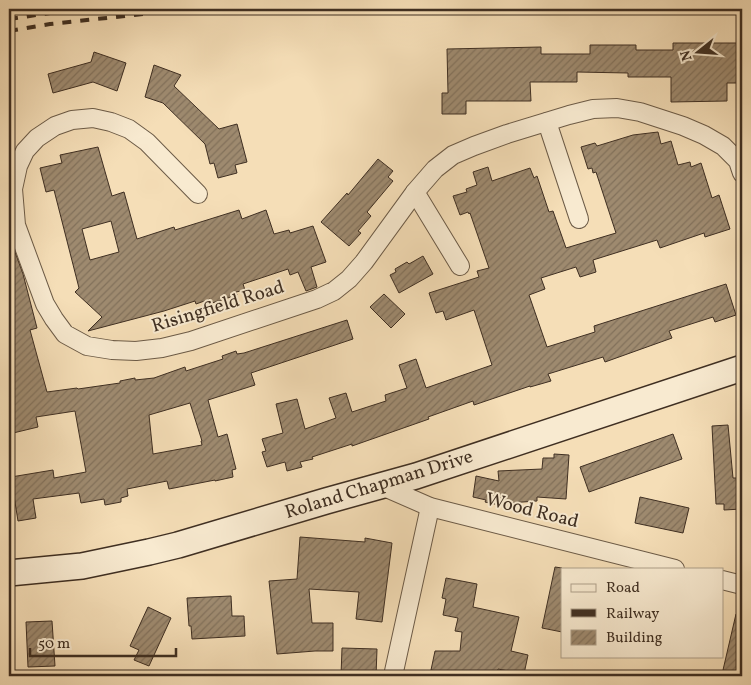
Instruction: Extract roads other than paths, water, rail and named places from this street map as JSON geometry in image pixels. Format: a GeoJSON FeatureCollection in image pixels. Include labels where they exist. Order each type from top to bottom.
{"type":"FeatureCollection","features":[{"type":"Feature","properties":{"kind":"street","name":"Risingfield Road"},"geometry":{"type":"LineString","coordinates":[[198,194],[147,142],[130,129],[111,122],[93,118],[72,120],[55,126],[37,138],[25,151],[18,166],[13,189],[12,226],[45,304],[65,334],[87,346],[112,350],[136,351],[162,348],[191,341],[317,299],[350,279],[415,192],[435,168],[453,155],[507,134],[593,110],[617,108],[640,112],[704,135],[723,146],[741,165]]}},
{"type":"Feature","properties":{"kind":"street"},"geometry":{"type":"LineString","coordinates":[[546,122],[579,219]]}},
{"type":"Feature","properties":{"kind":"street"},"geometry":{"type":"LineString","coordinates":[[415,192],[460,266]]}},
{"type":"Feature","properties":{"kind":"street","name":"Roland Chapman Drive"},"geometry":{"type":"LineString","coordinates":[[9,572],[82,566],[178,545],[435,470],[742,368]]}},
{"type":"Feature","properties":{"kind":"street","name":"Wood Road"},"geometry":{"type":"LineString","coordinates":[[382,486],[430,507],[671,568]]}},
{"type":"Feature","properties":{"kind":"street"},"geometry":{"type":"LineString","coordinates":[[393,676],[430,507]]}},
{"type":"Feature","properties":{"kind":"street"},"geometry":{"type":"LineString","coordinates":[[724,581],[742,586]]}},
{"type":"Feature","properties":{"kind":"railway"},"geometry":{"type":"LineString","coordinates":[[9,19],[78,9]]}},
{"type":"Feature","properties":{"kind":"railway"},"geometry":{"type":"LineString","coordinates":[[9,31],[50,24],[153,13],[329,9],[742,11]]}}]}
